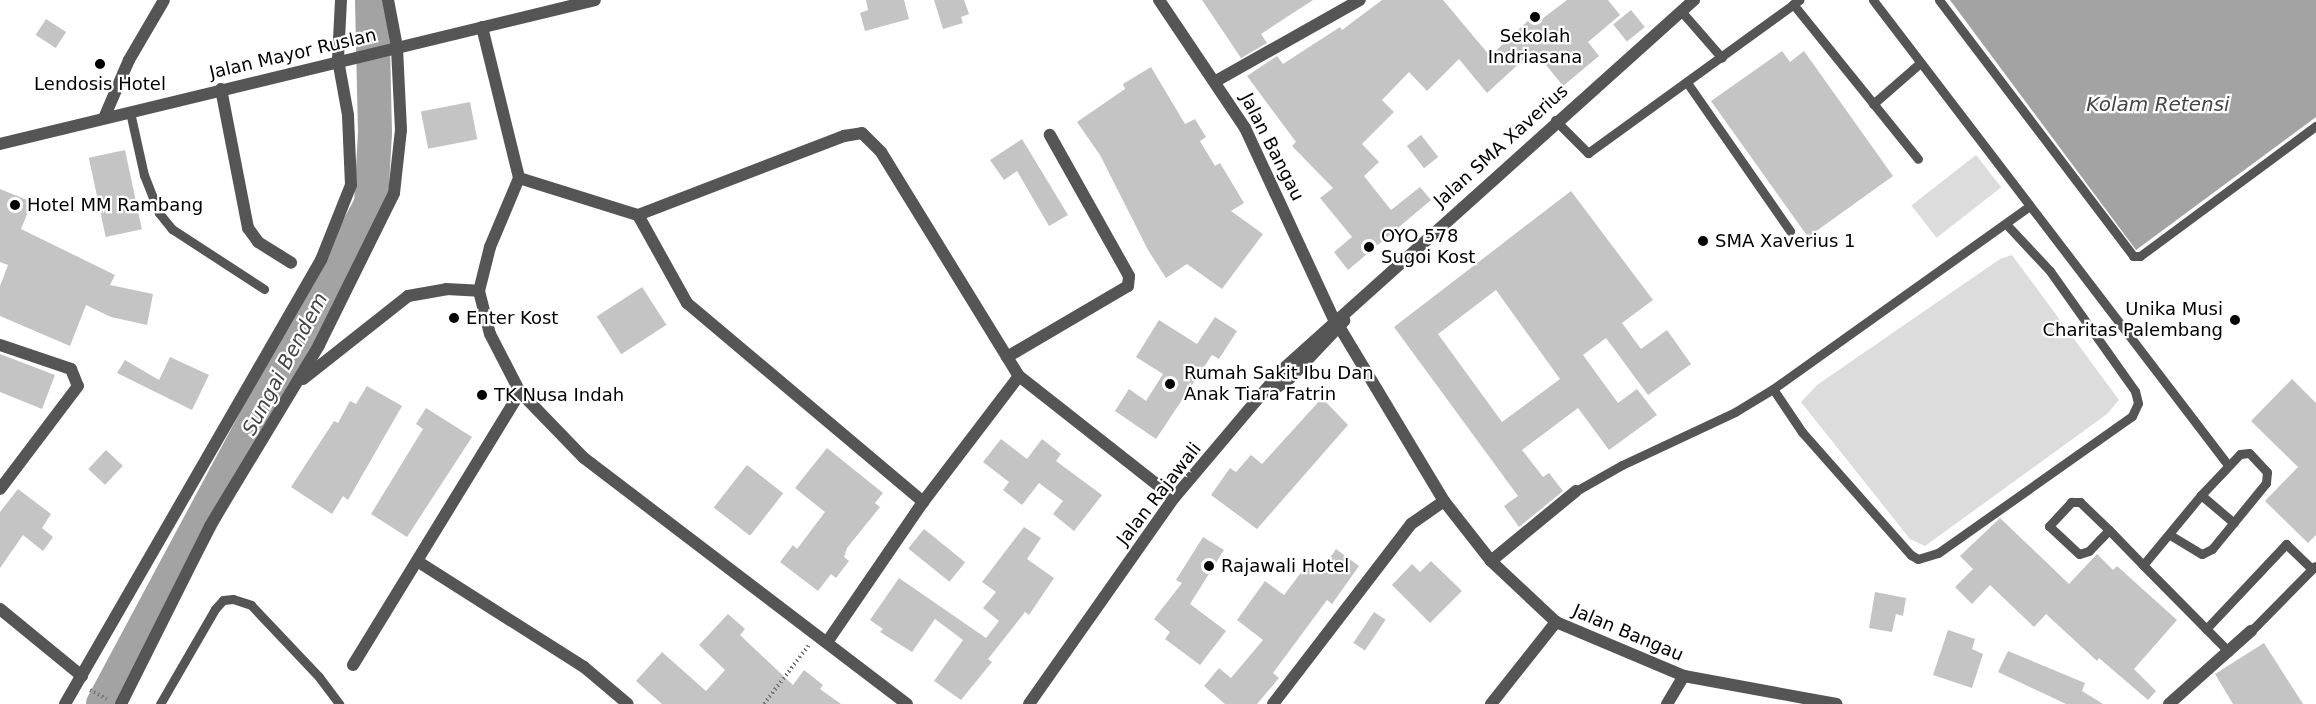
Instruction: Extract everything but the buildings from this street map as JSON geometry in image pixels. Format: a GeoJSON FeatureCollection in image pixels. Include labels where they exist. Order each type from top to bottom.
{"type":"FeatureCollection","features":[{"type":"Feature","properties":{"kind":"street"},"geometry":{"type":"LineString","coordinates":[[104,118],[129,60],[164,0]]}},
{"type":"Feature","properties":{"kind":"street"},"geometry":{"type":"LineString","coordinates":[[65,704],[82,681],[321,260],[351,185],[348,115],[340,60],[341,0]]}},
{"type":"Feature","properties":{"kind":"street"},"geometry":{"type":"LineString","coordinates":[[121,704],[210,526],[296,385],[394,193],[401,130],[388,0]]}},
{"type":"Feature","properties":{"kind":"street","name":"Jalan Mayor Ruslan"},"geometry":{"type":"LineString","coordinates":[[0,144],[595,0]]}},
{"type":"Feature","properties":{"kind":"street","name":"Jalan Bangau"},"geometry":{"type":"LineString","coordinates":[[1159,0],[1216,81],[1274,184],[1337,324],[1444,501],[1491,561],[1556,622],[1684,676],[1798,700],[1836,704]]}},
{"type":"Feature","properties":{"kind":"street"},"geometry":{"type":"LineString","coordinates":[[1216,81],[1360,0]]}},
{"type":"Feature","properties":{"kind":"street","name":"Jalan SMA Xaverius"},"geometry":{"type":"LineString","coordinates":[[1337,324],[1356,301],[1555,120],[1694,0]]}},
{"type":"Feature","properties":{"kind":"street"},"geometry":{"type":"LineString","coordinates":[[482,27],[519,178],[490,246],[479,291],[490,334],[520,392],[584,458],[828,641],[907,704]]}},
{"type":"Feature","properties":{"kind":"street"},"geometry":{"type":"LineString","coordinates":[[220,89],[248,228],[258,242],[291,263]]}},
{"type":"Feature","properties":{"kind":"street"},"geometry":{"type":"LineString","coordinates":[[519,178],[638,215],[844,136],[862,134],[881,152],[1019,376],[1174,498]]}},
{"type":"Feature","properties":{"kind":"street"},"geometry":{"type":"LineString","coordinates":[[1007,357],[1128,286],[1129,276],[1050,135]]}},
{"type":"Feature","properties":{"kind":"street"},"geometry":{"type":"LineString","coordinates":[[638,215],[687,303],[923,502]]}},
{"type":"Feature","properties":{"kind":"street"},"geometry":{"type":"LineString","coordinates":[[296,385],[408,296],[446,289],[479,291]]}},
{"type":"Feature","properties":{"kind":"street","name":"Jalan Rajawali"},"geometry":{"type":"LineString","coordinates":[[1029,704],[1174,498],[1260,399],[1290,378],[1337,324]]}},
{"type":"Feature","properties":{"kind":"street"},"geometry":{"type":"LineString","coordinates":[[0,345],[71,369],[78,387],[0,489]]}},
{"type":"Feature","properties":{"kind":"street"},"geometry":{"type":"LineString","coordinates":[[828,641],[923,502],[1019,376]]}},
{"type":"Feature","properties":{"kind":"street"},"geometry":{"type":"LineString","coordinates":[[353,665],[520,392]]}},
{"type":"Feature","properties":{"kind":"street"},"geometry":{"type":"LineString","coordinates":[[1491,561],[1576,491]]}},
{"type":"Feature","properties":{"kind":"street"},"geometry":{"type":"LineString","coordinates":[[1273,704],[1411,524],[1444,501]]}},
{"type":"Feature","properties":{"kind":"street"},"geometry":{"type":"LineString","coordinates":[[417,561],[584,667],[628,704]]}},
{"type":"Feature","properties":{"kind":"street"},"geometry":{"type":"LineString","coordinates":[[0,609],[82,681]]}},
{"type":"Feature","properties":{"kind":"street"},"geometry":{"type":"LineString","coordinates":[[1491,704],[1556,622]]}},
{"type":"Feature","properties":{"kind":"street"},"geometry":{"type":"LineString","coordinates":[[2169,704],[2251,631]]}},
{"type":"Feature","properties":{"kind":"street"},"geometry":{"type":"LineString","coordinates":[[1667,704],[1684,676]]}},
{"type":"Feature","properties":{"kind":"lane"},"geometry":{"type":"LineString","coordinates":[[1873,0],[2229,465]]}},
{"type":"Feature","properties":{"kind":"lane"},"geometry":{"type":"LineString","coordinates":[[1939,0],[2133,256],[2140,256],[2316,126]]}},
{"type":"Feature","properties":{"kind":"lane"},"geometry":{"type":"LineString","coordinates":[[1555,120],[1588,153],[1688,84],[1796,2],[1918,159]]}},
{"type":"Feature","properties":{"kind":"lane"},"geometry":{"type":"LineString","coordinates":[[1681,11],[1722,58]]}},
{"type":"Feature","properties":{"kind":"lane"},"geometry":{"type":"LineString","coordinates":[[1873,104],[1920,63]]}},
{"type":"Feature","properties":{"kind":"lane"},"geometry":{"type":"LineString","coordinates":[[1688,84],[1790,231]]}},
{"type":"Feature","properties":{"kind":"lane"},"geometry":{"type":"LineString","coordinates":[[129,112],[144,175],[159,213],[172,229],[264,290]]}},
{"type":"Feature","properties":{"kind":"lane"},"geometry":{"type":"LineString","coordinates":[[1576,491],[1622,465],[1735,412],[1773,389],[2030,206]]}},
{"type":"Feature","properties":{"kind":"lane"},"geometry":{"type":"LineString","coordinates":[[1773,389],[1802,432],[1911,555],[1918,559],[1938,553],[2132,416],[2138,403],[2135,391],[2050,271],[2006,224]]}},
{"type":"Feature","properties":{"kind":"lane"},"geometry":{"type":"LineString","coordinates":[[2143,565],[2201,495],[2240,454],[2249,453],[2269,477],[2212,549],[2202,554],[2170,535]]}},
{"type":"Feature","properties":{"kind":"lane"},"geometry":{"type":"LineString","coordinates":[[2201,495],[2234,523]]}},
{"type":"Feature","properties":{"kind":"lane"},"geometry":{"type":"LineString","coordinates":[[2109,530],[2089,551],[2079,554],[2049,526],[2075,500],[2109,530],[2229,652]]}},
{"type":"Feature","properties":{"kind":"lane"},"geometry":{"type":"LineString","coordinates":[[2206,628],[2286,544],[2314,566],[2251,631]]}},
{"type":"Feature","properties":{"kind":"lane"},"geometry":{"type":"LineString","coordinates":[[160,704],[215,609],[223,600],[232,599],[251,605],[319,677],[339,704]]}},
{"type":"Feature","properties":{"kind":"path"},"geometry":{"type":"LineString","coordinates":[[764,704],[817,634]]}},
{"type":"Feature","properties":{"kind":"path"},"geometry":{"type":"LineString","coordinates":[[82,681],[115,704]]}},
{"type":"Feature","properties":{"kind":"shaded area"},"geometry":{"type":"Polygon","coordinates":[[[1976,155],[2001,187],[1937,238],[1911,205],[1976,155]]]}},
{"type":"Feature","properties":{"kind":"shaded area"},"geometry":{"type":"Polygon","coordinates":[[[2012,255],[2119,400],[2107,414],[1925,546],[1910,539],[1801,402],[1817,385],[2000,259],[2012,255]]]}},
{"type":"Feature","properties":{"kind":"water","name":"Kolam Retensi"},"geometry":{"type":"Polygon","coordinates":[[[1950,0],[2316,0],[2316,117],[2136,250],[1950,0]]]}},
{"type":"Feature","properties":{"kind":"waterway","name":"Sungai Bendem"},"geometry":{"type":"LineString","coordinates":[[103,704],[371,204],[375,133],[372,0]]}},
{"type":"Feature","properties":{"kind":"place","name":"Sekolah Indriasana"},"geometry":{"type":"Point","coordinates":[1535,17]}},
{"type":"Feature","properties":{"kind":"place","name":"Lendosis Hotel"},"geometry":{"type":"Point","coordinates":[100,64]}},
{"type":"Feature","properties":{"kind":"place","name":"Hotel MM Rambang"},"geometry":{"type":"Point","coordinates":[15,205]}},
{"type":"Feature","properties":{"kind":"place","name":"SMA Xaverius 1"},"geometry":{"type":"Point","coordinates":[1703,241]}},
{"type":"Feature","properties":{"kind":"place","name":"OYO 578 Sugoi Kost"},"geometry":{"type":"Point","coordinates":[1369,247]}},
{"type":"Feature","properties":{"kind":"place","name":"Enter Kost"},"geometry":{"type":"Point","coordinates":[454,318]}},
{"type":"Feature","properties":{"kind":"place","name":"Unika Musi Charitas Palembang"},"geometry":{"type":"Point","coordinates":[2235,320]}},
{"type":"Feature","properties":{"kind":"place","name":"Rumah Sakit Ibu Dan Anak Tiara Fatrin"},"geometry":{"type":"Point","coordinates":[1170,384]}},
{"type":"Feature","properties":{"kind":"place","name":"TK Nusa Indah"},"geometry":{"type":"Point","coordinates":[482,395]}},
{"type":"Feature","properties":{"kind":"place","name":"Rajawali Hotel"},"geometry":{"type":"Point","coordinates":[1209,566]}}]}
